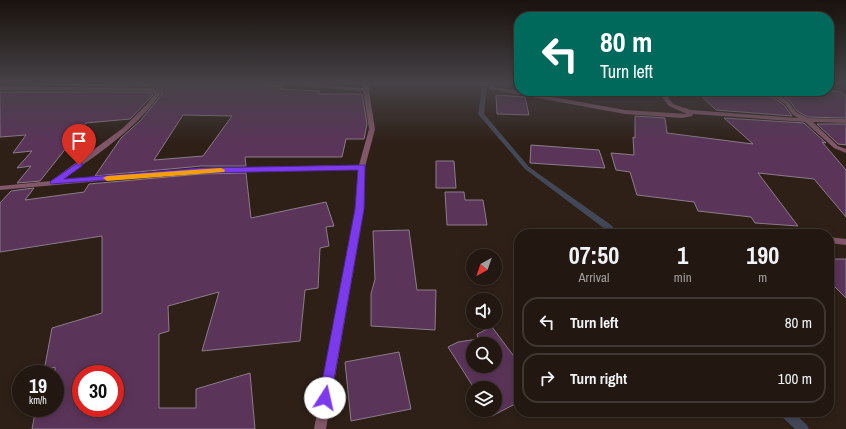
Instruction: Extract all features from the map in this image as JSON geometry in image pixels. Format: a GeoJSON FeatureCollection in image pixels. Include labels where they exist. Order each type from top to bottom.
{"type":"FeatureCollection","features":[{"type":"Feature","properties":{"kind":"street"},"geometry":{"type":"LineString","coordinates":[[54,182],[104,147],[143,113],[149,104]]}},
{"type":"Feature","properties":{"kind":"street"},"geometry":{"type":"LineString","coordinates":[[320,429],[360,209],[362,167],[372,129],[368,104]]}},
{"type":"Feature","properties":{"kind":"street"},"geometry":{"type":"LineString","coordinates":[[581,104],[626,112],[682,116],[690,115],[690,112]]}},
{"type":"Feature","properties":{"kind":"street"},"geometry":{"type":"LineString","coordinates":[[670,104],[690,112],[807,120],[846,121]]}},
{"type":"Feature","properties":{"kind":"street"},"geometry":{"type":"LineString","coordinates":[[787,104],[794,113],[807,120],[836,146],[846,151]]}},
{"type":"Feature","properties":{"kind":"street"},"geometry":{"type":"LineString","coordinates":[[0,188],[201,170],[362,167]]}},
{"type":"Feature","properties":{"kind":"street"},"geometry":{"type":"LineString","coordinates":[[834,241],[846,242]]}},
{"type":"Feature","properties":{"kind":"building"},"geometry":{"type":"Polygon","coordinates":[[[0,104],[144,104],[130,119],[86,123],[40,181],[17,183],[31,166],[17,168],[32,151],[13,153],[26,135],[0,137],[0,104]]]}},
{"type":"Feature","properties":{"kind":"building"},"geometry":{"type":"Polygon","coordinates":[[[154,104],[364,104],[367,124],[364,139],[346,139],[342,157],[245,157],[246,166],[201,166],[95,176],[121,138],[141,120],[154,104]],[[183,115],[154,160],[203,156],[232,116],[183,115]]]}},
{"type":"Feature","properties":{"kind":"building"},"geometry":{"type":"Polygon","coordinates":[[[496,104],[527,104],[529,115],[497,114],[496,104]]]}},
{"type":"Feature","properties":{"kind":"building"},"geometry":{"type":"Polygon","coordinates":[[[710,104],[783,104],[792,116],[716,110],[710,104]]]}},
{"type":"Feature","properties":{"kind":"building"},"geometry":{"type":"Polygon","coordinates":[[[792,104],[846,104],[846,118],[808,117],[797,111],[792,104]]]}},
{"type":"Feature","properties":{"kind":"building"},"geometry":{"type":"Polygon","coordinates":[[[635,116],[665,118],[667,133],[753,144],[724,118],[804,123],[826,143],[822,142],[846,170],[846,217],[814,179],[758,173],[798,226],[755,223],[751,217],[698,211],[694,202],[637,195],[630,172],[616,170],[611,153],[634,155],[633,137],[635,138],[635,116]]]}},
{"type":"Feature","properties":{"kind":"building"},"geometry":{"type":"Polygon","coordinates":[[[817,124],[846,124],[846,145],[838,144],[817,124]]]}},
{"type":"Feature","properties":{"kind":"building"},"geometry":{"type":"Polygon","coordinates":[[[531,145],[599,150],[605,168],[530,163],[531,145]]]}},
{"type":"Feature","properties":{"kind":"building"},"geometry":{"type":"Polygon","coordinates":[[[436,161],[454,161],[456,188],[436,188],[436,161]]]}},
{"type":"Feature","properties":{"kind":"building"},"geometry":{"type":"Polygon","coordinates":[[[246,173],[251,218],[326,202],[334,226],[326,227],[329,246],[320,248],[318,288],[305,290],[300,341],[202,351],[219,292],[168,306],[169,331],[159,334],[159,408],[196,408],[196,389],[250,373],[255,429],[32,429],[34,417],[64,417],[64,365],[45,365],[52,328],[102,313],[102,236],[0,252],[0,203],[11,191],[34,188],[25,200],[84,192],[89,184],[201,174],[246,173]]]}},
{"type":"Feature","properties":{"kind":"building"},"geometry":{"type":"Polygon","coordinates":[[[445,192],[464,192],[465,200],[483,200],[487,225],[447,225],[445,192]]]}},
{"type":"Feature","properties":{"kind":"building"},"geometry":{"type":"Polygon","coordinates":[[[409,230],[417,290],[436,290],[435,330],[371,326],[371,294],[375,279],[373,231],[409,230]]]}},
{"type":"Feature","properties":{"kind":"building"},"geometry":{"type":"Polygon","coordinates":[[[834,259],[846,259],[846,298],[834,286],[834,259]]]}},
{"type":"Feature","properties":{"kind":"building"},"geometry":{"type":"Polygon","coordinates":[[[488,329],[494,329],[500,337],[478,337],[477,334],[488,329]]]}},
{"type":"Feature","properties":{"kind":"building"},"geometry":{"type":"Polygon","coordinates":[[[502,340],[514,356],[514,405],[502,411],[502,381],[470,381],[448,347],[458,342],[466,341],[466,373],[502,373],[502,340]]]}},
{"type":"Feature","properties":{"kind":"building"},"geometry":{"type":"Polygon","coordinates":[[[399,352],[411,409],[351,421],[345,362],[399,352]]]}},
{"type":"Feature","properties":{"kind":"waterway"},"geometry":{"type":"LineString","coordinates":[[482,104],[481,114],[527,168],[610,229]]}},
{"type":"Feature","properties":{"kind":"waterway"},"geometry":{"type":"LineString","coordinates":[[790,417],[803,429]]}},
{"type":"Feature","properties":{"kind":"slow traffic"},"geometry":{"type":"LineString","coordinates":[[107,178],[201,170],[221,170]]}},
{"type":"Feature","properties":{"kind":"route"},"geometry":{"type":"LineString","coordinates":[[79,165],[54,182],[201,170],[362,167],[360,209],[325,398]]}}]}
